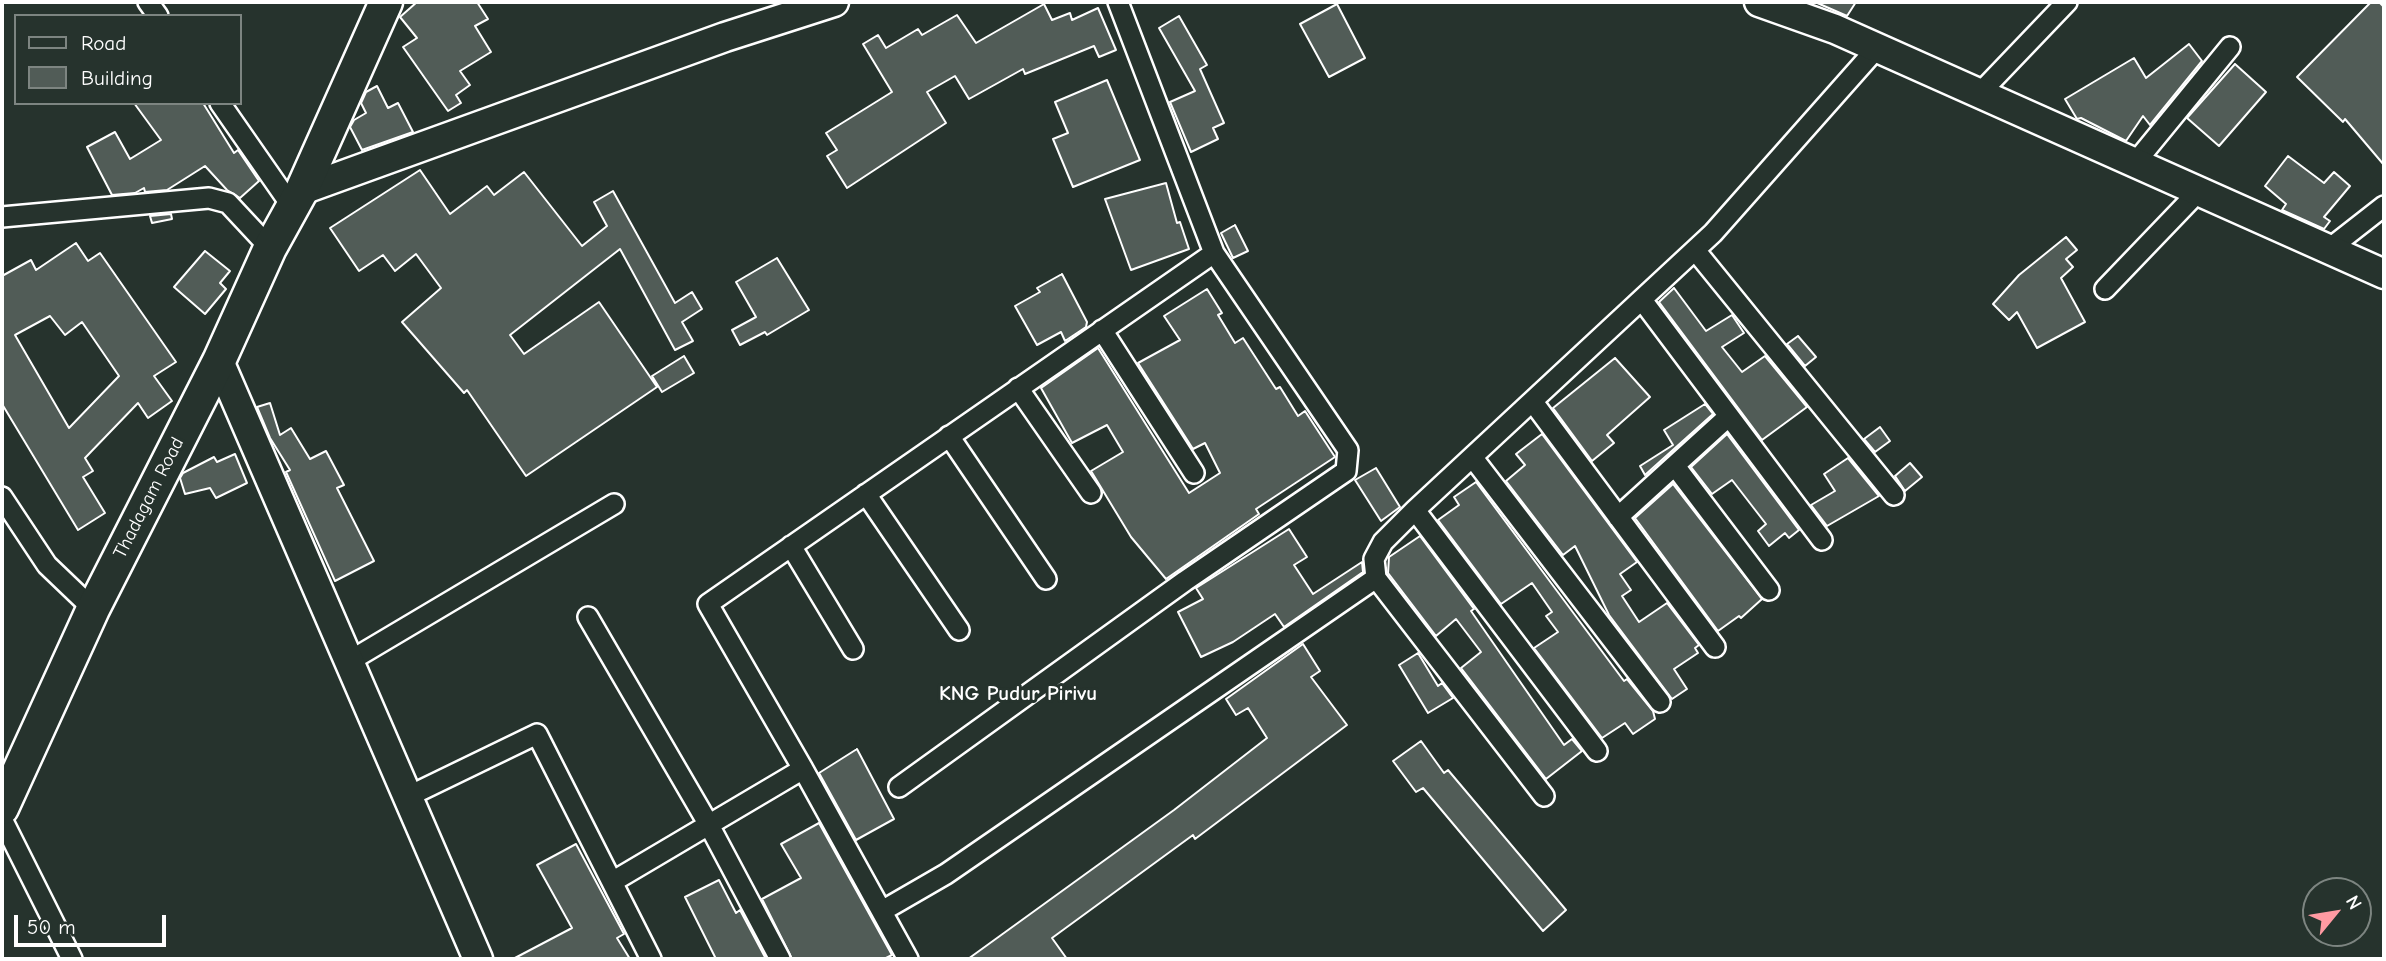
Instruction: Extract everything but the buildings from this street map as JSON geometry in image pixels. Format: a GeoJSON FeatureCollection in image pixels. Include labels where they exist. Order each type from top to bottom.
{"type":"FeatureCollection","features":[{"type":"Feature","properties":{"kind":"main road","name":"Thadagam Road"},"geometry":{"type":"LineString","coordinates":[[2,808],[93,609],[219,361],[270,248],[297,199],[386,2]]}},
{"type":"Feature","properties":{"kind":"main road"},"geometry":{"type":"LineString","coordinates":[[297,199],[725,37],[834,2]]}},
{"type":"Feature","properties":{"kind":"main road"},"geometry":{"type":"LineString","coordinates":[[1759,2],[1877,48],[2384,274]]}},
{"type":"Feature","properties":{"kind":"main road"},"geometry":{"type":"LineString","coordinates":[[219,361],[478,959]]}},
{"type":"Feature","properties":{"kind":"street"},"geometry":{"type":"LineString","coordinates":[[899,787],[1185,581],[1346,471],[1348,450],[1214,253],[1118,2]]}},
{"type":"Feature","properties":{"kind":"street"},"geometry":{"type":"LineString","coordinates":[[1979,93],[2067,2]]}},
{"type":"Feature","properties":{"kind":"street"},"geometry":{"type":"LineString","coordinates":[[2135,163],[2230,47]]}},
{"type":"Feature","properties":{"kind":"street"},"geometry":{"type":"LineString","coordinates":[[1544,796],[1376,578],[1374,559],[1383,542],[1415,510],[1695,250],[1877,48]]}},
{"type":"Feature","properties":{"kind":"street"},"geometry":{"type":"LineString","coordinates":[[221,105],[297,199]]}},
{"type":"Feature","properties":{"kind":"street"},"geometry":{"type":"LineString","coordinates":[[2105,289],[2199,191]]}},
{"type":"Feature","properties":{"kind":"street"},"geometry":{"type":"LineString","coordinates":[[2,217],[209,198],[228,203],[270,248]]}},
{"type":"Feature","properties":{"kind":"street"},"geometry":{"type":"LineString","coordinates":[[2329,249],[2384,205]]}},
{"type":"Feature","properties":{"kind":"street"},"geometry":{"type":"LineString","coordinates":[[1695,250],[1894,495]]}},
{"type":"Feature","properties":{"kind":"street"},"geometry":{"type":"LineString","coordinates":[[908,959],[708,604],[1214,253]]}},
{"type":"Feature","properties":{"kind":"street"},"geometry":{"type":"LineString","coordinates":[[1643,299],[1822,540]]}},
{"type":"Feature","properties":{"kind":"street"},"geometry":{"type":"LineString","coordinates":[[1102,330],[1194,473]]}},
{"type":"Feature","properties":{"kind":"street"},"geometry":{"type":"LineString","coordinates":[[1018,388],[1091,493]]}},
{"type":"Feature","properties":{"kind":"street"},"geometry":{"type":"LineString","coordinates":[[1533,402],[1715,647]]}},
{"type":"Feature","properties":{"kind":"street"},"geometry":{"type":"LineString","coordinates":[[1618,517],[1729,416]]}},
{"type":"Feature","properties":{"kind":"street"},"geometry":{"type":"LineString","coordinates":[[949,436],[1046,579]]}},
{"type":"Feature","properties":{"kind":"street"},"geometry":{"type":"LineString","coordinates":[[1473,458],[1660,702]]}},
{"type":"Feature","properties":{"kind":"street"},"geometry":{"type":"LineString","coordinates":[[1675,466],[1769,590]]}},
{"type":"Feature","properties":{"kind":"street"},"geometry":{"type":"LineString","coordinates":[[866,494],[959,630]]}},
{"type":"Feature","properties":{"kind":"street"},"geometry":{"type":"LineString","coordinates":[[2,497],[47,565],[93,609]]}},
{"type":"Feature","properties":{"kind":"street"},"geometry":{"type":"LineString","coordinates":[[348,662],[614,505]]}},
{"type":"Feature","properties":{"kind":"street"},"geometry":{"type":"LineString","coordinates":[[1415,510],[1597,751]]}},
{"type":"Feature","properties":{"kind":"street"},"geometry":{"type":"LineString","coordinates":[[791,546],[853,649]]}},
{"type":"Feature","properties":{"kind":"street"},"geometry":{"type":"LineString","coordinates":[[882,911],[946,874],[1376,578]]}},
{"type":"Feature","properties":{"kind":"street"},"geometry":{"type":"LineString","coordinates":[[588,617],[709,824],[780,959]]}},
{"type":"Feature","properties":{"kind":"street"},"geometry":{"type":"LineString","coordinates":[[407,797],[537,734],[651,959]]}},
{"type":"Feature","properties":{"kind":"street"},"geometry":{"type":"LineString","coordinates":[[612,882],[803,769]]}},
{"type":"Feature","properties":{"kind":"street"},"geometry":{"type":"LineString","coordinates":[[2,819],[72,959]]}},
{"type":"Feature","properties":{"kind":"district","name":"KNG Pudur Pirivu"},"geometry":{"type":"Point","coordinates":[1018,694]}}]}
